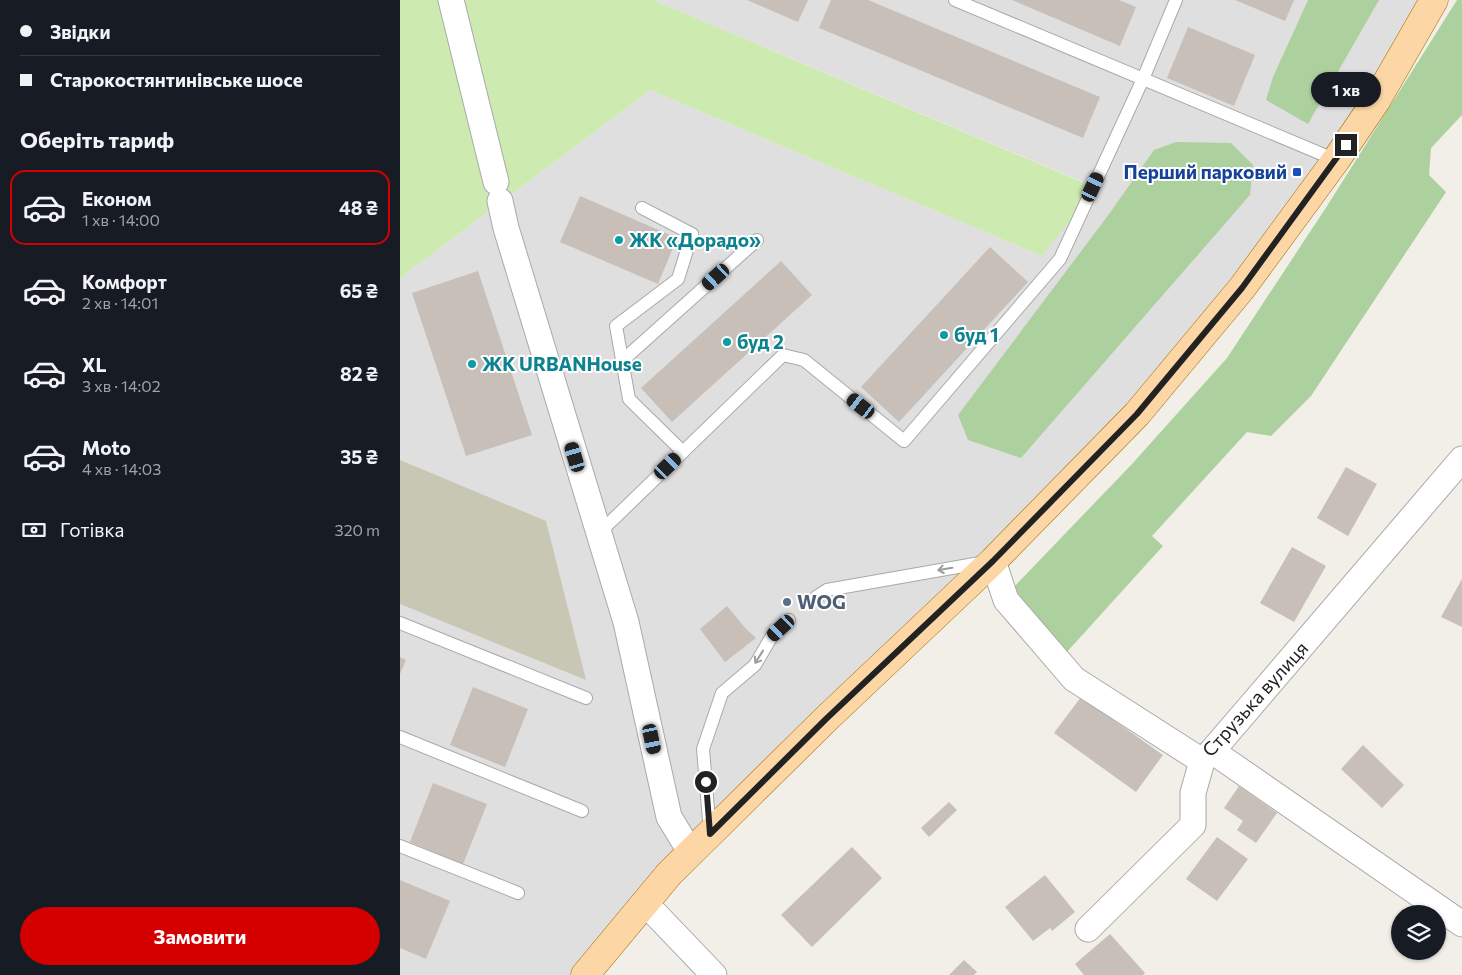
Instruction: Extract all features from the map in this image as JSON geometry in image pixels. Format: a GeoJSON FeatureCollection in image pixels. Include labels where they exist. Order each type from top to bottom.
{"type":"FeatureCollection","features":[{"type":"Feature","properties":{"kind":"main road"},"geometry":{"type":"LineString","coordinates":[[585,975],[669,874],[826,719],[993,561],[1137,414],[1242,288],[1336,160],[1376,102],[1434,0]]}},
{"type":"Feature","properties":{"kind":"street"},"geometry":{"type":"LineString","coordinates":[[451,0],[506,228],[626,622],[669,818],[691,852]]}},
{"type":"Feature","properties":{"kind":"street","name":"Струзька вулиця"},"geometry":{"type":"LineString","coordinates":[[993,561],[1006,600],[1074,679],[1207,756],[1462,459]]}},
{"type":"Feature","properties":{"kind":"street"},"geometry":{"type":"LineString","coordinates":[[1088,929],[1194,825],[1193,793],[1207,756],[1462,924]]}},
{"type":"Feature","properties":{"kind":"street"},"geometry":{"type":"LineString","coordinates":[[645,903],[714,975]]}},
{"type":"Feature","properties":{"kind":"lane"},"geometry":{"type":"LineString","coordinates":[[954,0],[1336,160]]}},
{"type":"Feature","properties":{"kind":"lane"},"geometry":{"type":"LineString","coordinates":[[598,534],[783,356],[804,360],[904,441],[1060,259],[1143,79],[1176,0]]}},
{"type":"Feature","properties":{"kind":"lane"},"geometry":{"type":"LineString","coordinates":[[642,208],[692,234],[678,279],[616,326],[629,399],[683,452]]}},
{"type":"Feature","properties":{"kind":"lane"},"geometry":{"type":"LineString","coordinates":[[622,361],[757,240]]}},
{"type":"Feature","properties":{"kind":"lane"},"geometry":{"type":"LineString","coordinates":[[816,597],[827,590],[843,586],[993,561]]}},
{"type":"Feature","properties":{"kind":"lane"},"geometry":{"type":"LineString","coordinates":[[710,834],[703,749],[722,693],[755,664],[772,636],[789,620]]}},
{"type":"Feature","properties":{"kind":"lane"},"geometry":{"type":"LineString","coordinates":[[400,623],[586,698]]}},
{"type":"Feature","properties":{"kind":"lane"},"geometry":{"type":"LineString","coordinates":[[400,737],[582,811]]}},
{"type":"Feature","properties":{"kind":"lane"},"geometry":{"type":"LineString","coordinates":[[400,846],[518,893]]}},
{"type":"Feature","properties":{"kind":"shaded area"},"geometry":{"type":"Polygon","coordinates":[[[653,0],[1423,0],[1368,96],[1235,282],[1130,407],[572,975],[400,975],[400,278],[650,90],[1042,256],[1095,187],[653,0]]]}},
{"type":"Feature","properties":{"kind":"shaded area"},"geometry":{"type":"Polygon","coordinates":[[[400,460],[546,521],[586,680],[400,604],[400,460]]]}},
{"type":"Feature","properties":{"kind":"green space"},"geometry":{"type":"Polygon","coordinates":[[[400,0],[653,0],[1096,188],[1042,256],[650,90],[400,278],[400,0]]]}},
{"type":"Feature","properties":{"kind":"green space"},"geometry":{"type":"Polygon","coordinates":[[[1308,0],[1379,0],[1308,124],[1266,100],[1273,77],[1308,0]]]}},
{"type":"Feature","properties":{"kind":"green space"},"geometry":{"type":"Polygon","coordinates":[[[1457,0],[1462,0],[1462,115],[1431,148],[1429,175],[1446,192],[1311,396],[1271,436],[1247,432],[1152,536],[1163,546],[1066,653],[1012,589],[1132,464],[1227,358],[1327,206],[1457,0]]]}},
{"type":"Feature","properties":{"kind":"green space"},"geometry":{"type":"Polygon","coordinates":[[[1176,142],[1231,143],[1253,165],[1250,195],[1021,458],[968,440],[958,415],[1109,214],[1154,150],[1176,142]]]}},
{"type":"Feature","properties":{"kind":"building"},"geometry":{"type":"Polygon","coordinates":[[[747,0],[808,0],[798,22],[747,0]]]}},
{"type":"Feature","properties":{"kind":"building"},"geometry":{"type":"Polygon","coordinates":[[[831,0],[868,0],[1100,97],[1083,138],[819,28],[831,0]]]}},
{"type":"Feature","properties":{"kind":"building"},"geometry":{"type":"Polygon","coordinates":[[[1012,0],[1119,0],[1136,7],[1120,46],[1012,0]]]}},
{"type":"Feature","properties":{"kind":"building"},"geometry":{"type":"Polygon","coordinates":[[[1235,0],[1294,0],[1285,21],[1235,0]]]}},
{"type":"Feature","properties":{"kind":"building"},"geometry":{"type":"Polygon","coordinates":[[[1188,27],[1255,55],[1234,106],[1167,78],[1188,27]]]}},
{"type":"Feature","properties":{"kind":"building","name":"ЖК «Дорадо»"},"geometry":{"type":"Polygon","coordinates":[[[580,196],[677,238],[658,284],[560,242],[580,196]]]}},
{"type":"Feature","properties":{"kind":"building","name":"буд 1"},"geometry":{"type":"Polygon","coordinates":[[[990,247],[1028,282],[899,422],[861,387],[990,247]]]}},
{"type":"Feature","properties":{"kind":"building","name":"буд 2"},"geometry":{"type":"Polygon","coordinates":[[[781,261],[812,295],[672,422],[641,388],[781,261]]]}},
{"type":"Feature","properties":{"kind":"building","name":"ЖК URBANHouse"},"geometry":{"type":"Polygon","coordinates":[[[478,271],[532,435],[466,456],[412,293],[478,271]]]}},
{"type":"Feature","properties":{"kind":"building"},"geometry":{"type":"Polygon","coordinates":[[[1346,467],[1377,484],[1348,536],[1317,518],[1346,467]]]}},
{"type":"Feature","properties":{"kind":"building"},"geometry":{"type":"Polygon","coordinates":[[[1292,547],[1326,566],[1294,622],[1260,603],[1292,547]]]}},
{"type":"Feature","properties":{"kind":"building"},"geometry":{"type":"Polygon","coordinates":[[[1462,579],[1462,627],[1441,617],[1462,579]]]}},
{"type":"Feature","properties":{"kind":"building"},"geometry":{"type":"Polygon","coordinates":[[[727,606],[756,638],[725,662],[700,629],[727,606]]]}},
{"type":"Feature","properties":{"kind":"building"},"geometry":{"type":"Polygon","coordinates":[[[400,657],[406,660],[400,674],[400,657]]]}},
{"type":"Feature","properties":{"kind":"building"},"geometry":{"type":"Polygon","coordinates":[[[473,687],[528,709],[505,767],[450,745],[473,687]]]}},
{"type":"Feature","properties":{"kind":"building"},"geometry":{"type":"Polygon","coordinates":[[[1081,697],[1163,755],[1136,792],[1054,733],[1081,697]]]}},
{"type":"Feature","properties":{"kind":"building"},"geometry":{"type":"Polygon","coordinates":[[[1363,745],[1404,785],[1382,808],[1341,769],[1363,745]]]}},
{"type":"Feature","properties":{"kind":"building"},"geometry":{"type":"Polygon","coordinates":[[[433,783],[487,804],[463,864],[410,842],[433,783]]]}},
{"type":"Feature","properties":{"kind":"building"},"geometry":{"type":"Polygon","coordinates":[[[1239,786],[1277,813],[1256,843],[1237,830],[1243,821],[1224,808],[1239,786]]]}},
{"type":"Feature","properties":{"kind":"building"},"geometry":{"type":"Polygon","coordinates":[[[949,802],[957,810],[929,837],[921,828],[949,802]]]}},
{"type":"Feature","properties":{"kind":"building"},"geometry":{"type":"Polygon","coordinates":[[[1217,837],[1248,859],[1217,901],[1186,879],[1217,837]]]}},
{"type":"Feature","properties":{"kind":"building"},"geometry":{"type":"Polygon","coordinates":[[[852,847],[882,878],[812,947],[781,915],[852,847]]]}},
{"type":"Feature","properties":{"kind":"building"},"geometry":{"type":"Polygon","coordinates":[[[1045,875],[1075,912],[1052,931],[1050,928],[1033,941],[1005,907],[1045,875]]]}},
{"type":"Feature","properties":{"kind":"building"},"geometry":{"type":"Polygon","coordinates":[[[400,880],[450,901],[426,959],[400,948],[400,880]]]}},
{"type":"Feature","properties":{"kind":"building"},"geometry":{"type":"Polygon","coordinates":[[[1110,934],[1145,973],[1143,975],[1084,975],[1075,964],[1110,934]]]}},
{"type":"Feature","properties":{"kind":"building"},"geometry":{"type":"Polygon","coordinates":[[[964,960],[977,972],[974,975],[949,975],[964,960]]]}},
{"type":"Feature","properties":{"kind":"place","name":"Перший парковий"},"geometry":{"type":"Point","coordinates":[1297,172]}},
{"type":"Feature","properties":{"kind":"place","name":"ЖК «Дорадо»"},"geometry":{"type":"Point","coordinates":[619,240]}},
{"type":"Feature","properties":{"kind":"place","name":"буд 1"},"geometry":{"type":"Point","coordinates":[944,335]}},
{"type":"Feature","properties":{"kind":"place","name":"буд 2"},"geometry":{"type":"Point","coordinates":[727,342]}},
{"type":"Feature","properties":{"kind":"place","name":"ЖК URBANHouse"},"geometry":{"type":"Point","coordinates":[472,364]}},
{"type":"Feature","properties":{"kind":"place","name":"WOG"},"geometry":{"type":"Point","coordinates":[787,602]}},
{"type":"Feature","properties":{"kind":"route"},"geometry":{"type":"LineString","coordinates":[[706,782],[710,834],[826,719],[993,561],[1137,414],[1242,288],[1346,145]]}}]}
